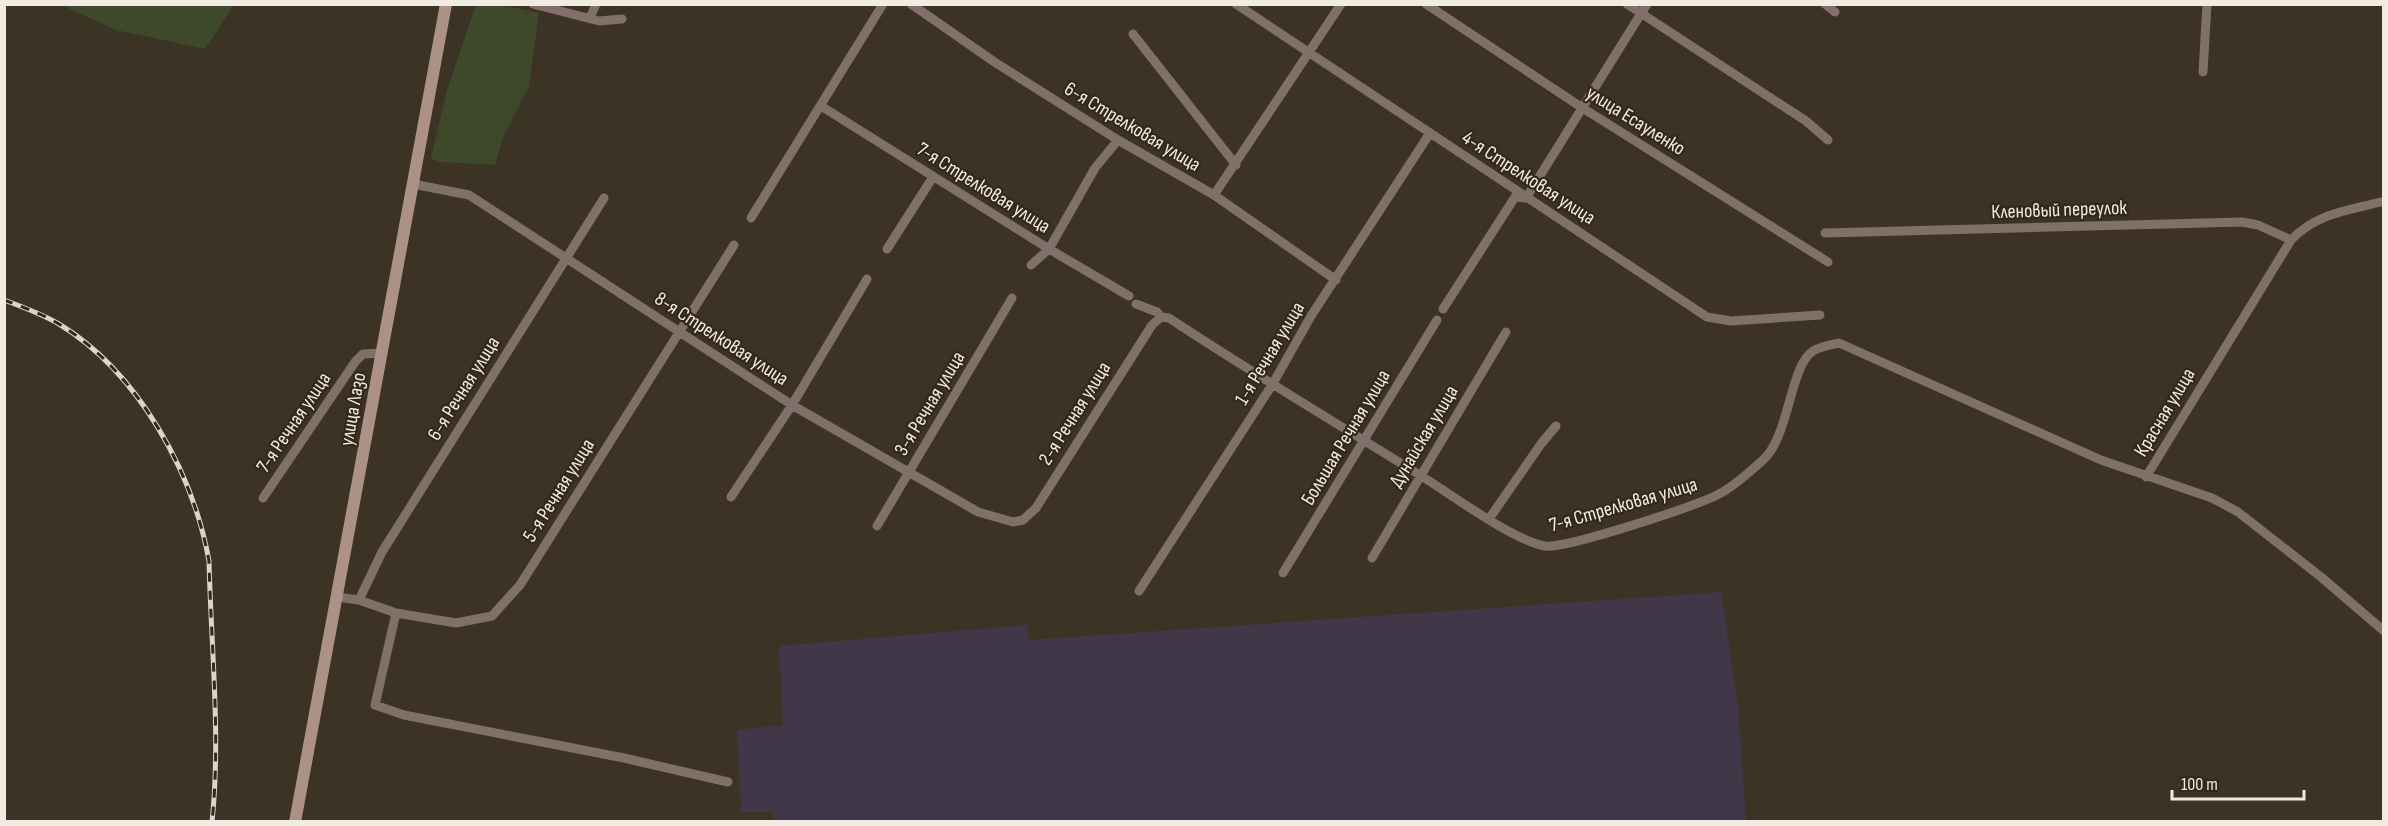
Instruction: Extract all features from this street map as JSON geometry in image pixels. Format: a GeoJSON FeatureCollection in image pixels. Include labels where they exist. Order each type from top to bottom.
{"type":"FeatureCollection","features":[{"type":"Feature","properties":{"kind":"main road","name":"улица Лазо"},"geometry":{"type":"LineString","coordinates":[[296,822],[446,4]]}},
{"type":"Feature","properties":{"kind":"street"},"geometry":{"type":"LineString","coordinates":[[533,4],[599,21],[622,19]]}},
{"type":"Feature","properties":{"kind":"street"},"geometry":{"type":"LineString","coordinates":[[590,18],[596,4]]}},
{"type":"Feature","properties":{"kind":"street"},"geometry":{"type":"LineString","coordinates":[[751,218],[883,4]]}},
{"type":"Feature","properties":{"kind":"street","name":"6-я Стрелковая улица"},"geometry":{"type":"LineString","coordinates":[[911,4],[996,63],[1118,140],[1214,195],[1336,280]]}},
{"type":"Feature","properties":{"kind":"street","name":"4-я Стрелковая улица"},"geometry":{"type":"LineString","coordinates":[[1236,4],[1707,317],[1731,321],[1820,315]]}},
{"type":"Feature","properties":{"kind":"street"},"geometry":{"type":"LineString","coordinates":[[1214,195],[1341,4]]}},
{"type":"Feature","properties":{"kind":"street","name":"улица Есауленко"},"geometry":{"type":"LineString","coordinates":[[1426,4],[1581,107],[1828,262]]}},
{"type":"Feature","properties":{"kind":"street"},"geometry":{"type":"LineString","coordinates":[[1627,4],[1806,121],[1828,140]]}},
{"type":"Feature","properties":{"kind":"street"},"geometry":{"type":"LineString","coordinates":[[1443,309],[1515,197],[1526,198],[1647,4]]}},
{"type":"Feature","properties":{"kind":"street"},"geometry":{"type":"LineString","coordinates":[[1825,4],[1834,12]]}},
{"type":"Feature","properties":{"kind":"street"},"geometry":{"type":"LineString","coordinates":[[2203,72],[2207,4]]}},
{"type":"Feature","properties":{"kind":"street"},"geometry":{"type":"LineString","coordinates":[[1134,34],[1236,165]]}},
{"type":"Feature","properties":{"kind":"street","name":"7-я Стрелковая улица"},"geometry":{"type":"LineString","coordinates":[[822,106],[1049,249],[1129,296]]}},
{"type":"Feature","properties":{"kind":"street","name":"1-я Речная улица"},"geometry":{"type":"LineString","coordinates":[[1139,591],[1272,386],[1311,316],[1430,133]]}},
{"type":"Feature","properties":{"kind":"street"},"geometry":{"type":"LineString","coordinates":[[1031,265],[1049,249],[1095,168],[1118,140]]}},
{"type":"Feature","properties":{"kind":"street"},"geometry":{"type":"LineString","coordinates":[[887,249],[933,177]]}},
{"type":"Feature","properties":{"kind":"street","name":"8-я Стрелковая улица"},"geometry":{"type":"LineString","coordinates":[[413,184],[469,195],[792,405],[978,512],[1013,522]]}},
{"type":"Feature","properties":{"kind":"street","name":"6-я Речная улица"},"geometry":{"type":"LineString","coordinates":[[359,600],[382,552],[604,198]]}},
{"type":"Feature","properties":{"kind":"street","name":"Красная улица"},"geometry":{"type":"LineString","coordinates":[[2384,201],[2326,215],[2301,230],[2291,240],[2146,477],[2212,498],[2238,512],[2321,577],[2384,631]]}},
{"type":"Feature","properties":{"kind":"street","name":"Кленовый переулок"},"geometry":{"type":"LineString","coordinates":[[1825,233],[2242,222],[2258,225],[2291,240]]}},
{"type":"Feature","properties":{"kind":"street","name":"5-я Речная улица"},"geometry":{"type":"LineString","coordinates":[[337,597],[359,600],[396,614],[456,623],[492,616],[520,585],[735,244]]}},
{"type":"Feature","properties":{"kind":"street"},"geometry":{"type":"LineString","coordinates":[[731,496],[792,405],[867,279]]}},
{"type":"Feature","properties":{"kind":"street","name":"3-я Речная улица"},"geometry":{"type":"LineString","coordinates":[[877,526],[1012,298]]}},
{"type":"Feature","properties":{"kind":"street","name":"7-я Стрелковая улица"},"geometry":{"type":"LineString","coordinates":[[1136,304],[1157,312],[1161,317],[1169,318],[1272,386],[1489,519],[1534,543],[1549,546],[1570,543],[1675,512],[1720,494],[1770,454],[1783,425],[1801,368],[1811,352],[1839,343],[2090,456],[2146,477]]}},
{"type":"Feature","properties":{"kind":"street","name":"2-я Речная улица"},"geometry":{"type":"LineString","coordinates":[[1013,522],[1023,520],[1036,508],[1152,325],[1161,317]]}},
{"type":"Feature","properties":{"kind":"street","name":"Большая Речная улица"},"geometry":{"type":"LineString","coordinates":[[1283,573],[1437,320]]}},
{"type":"Feature","properties":{"kind":"street","name":"Дунайская улица"},"geometry":{"type":"LineString","coordinates":[[1372,558],[1506,332]]}},
{"type":"Feature","properties":{"kind":"street","name":"7-я Речная улица"},"geometry":{"type":"LineString","coordinates":[[263,498],[356,362],[363,354],[382,353]]}},
{"type":"Feature","properties":{"kind":"street"},"geometry":{"type":"LineString","coordinates":[[1489,519],[1556,426]]}},
{"type":"Feature","properties":{"kind":"street"},"geometry":{"type":"LineString","coordinates":[[396,614],[375,705],[404,715],[624,758],[728,782]]}},
{"type":"Feature","properties":{"kind":"shaded area"},"geometry":{"type":"Polygon","coordinates":[[[1721,592],[1738,707],[1746,821],[773,822],[773,812],[741,812],[737,730],[783,725],[779,646],[1027,625],[1029,640],[1721,592]]]}},
{"type":"Feature","properties":{"kind":"green space"},"geometry":{"type":"Polygon","coordinates":[[[61,5],[234,5],[205,49],[116,30],[61,5]]]}},
{"type":"Feature","properties":{"kind":"green space"},"geometry":{"type":"Polygon","coordinates":[[[476,5],[501,5],[539,13],[529,86],[502,140],[495,165],[439,162],[431,158],[447,90],[476,5]]]}},
{"type":"Feature","properties":{"kind":"railway"},"geometry":{"type":"LineString","coordinates":[[4,300],[59,324],[87,344],[114,369],[158,427],[190,493],[209,561],[216,724],[212,822]]}}]}
